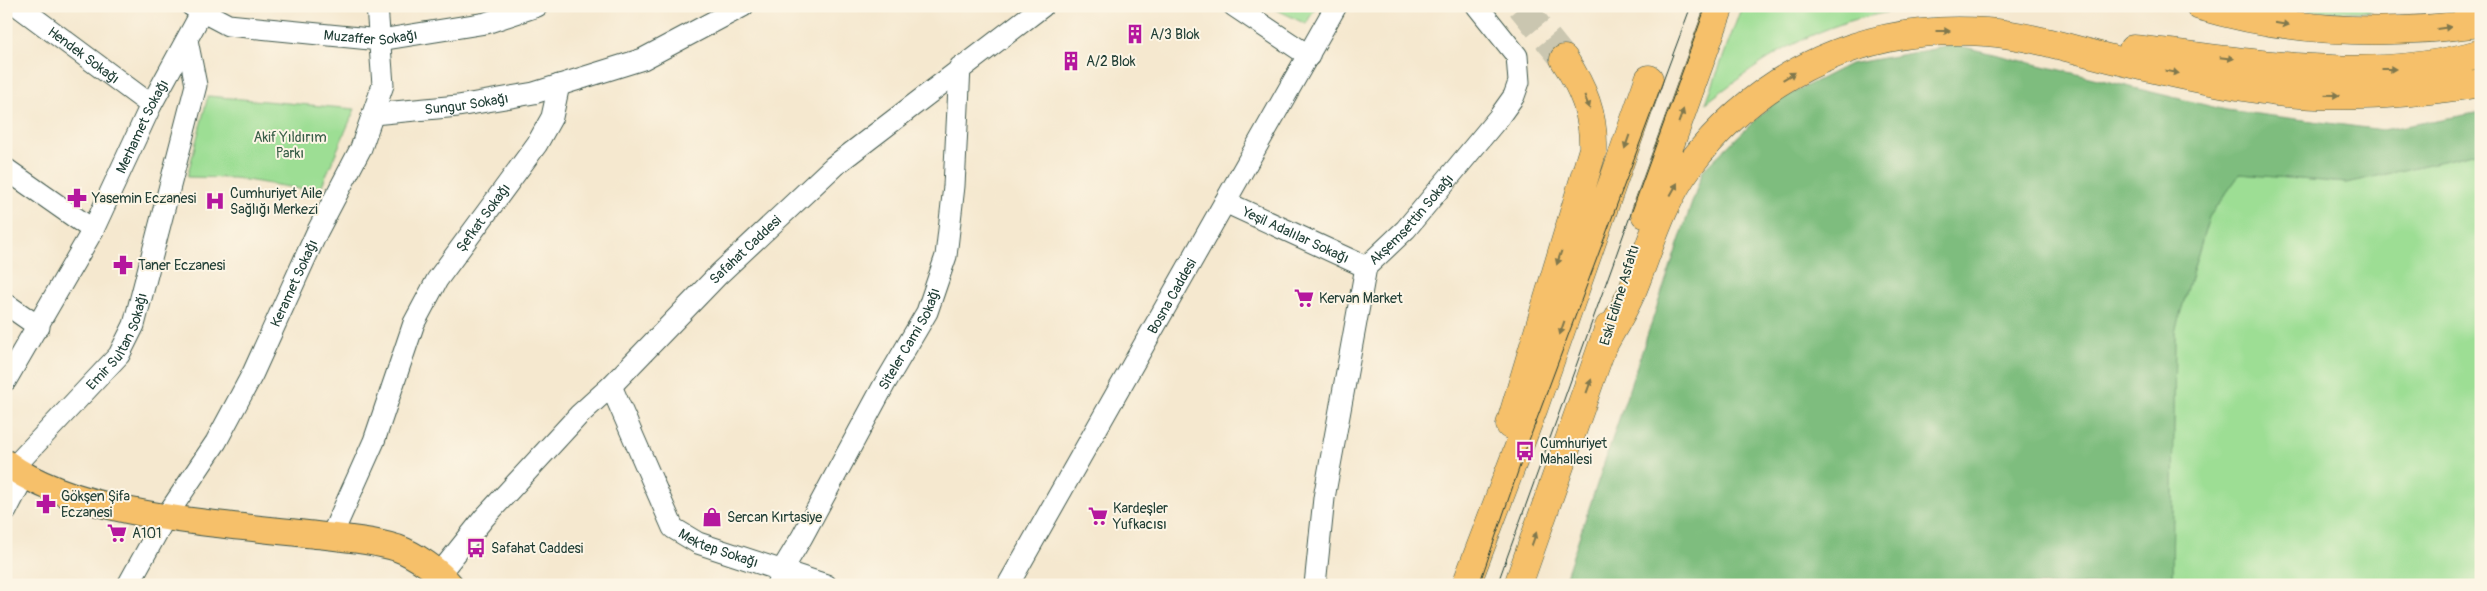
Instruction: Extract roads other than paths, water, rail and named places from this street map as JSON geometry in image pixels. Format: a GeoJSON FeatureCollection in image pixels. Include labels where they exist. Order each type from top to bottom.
{"type":"FeatureCollection","features":[{"type":"Feature","properties":{"kind":"highway","name":"Eski Edirne Asfaltı"},"geometry":{"type":"LineString","coordinates":[[1518,585],[1604,344],[1632,250],[1720,6]]}},
{"type":"Feature","properties":{"kind":"highway"},"geometry":{"type":"LineString","coordinates":[[2200,6],[2220,12],[2309,28],[2377,32],[2432,30],[2481,23]]}},
{"type":"Feature","properties":{"kind":"highway"},"geometry":{"type":"LineString","coordinates":[[1604,344],[1632,289],[1655,229],[1680,179],[1713,137],[1756,98],[1817,60],[1847,47],[1893,35],[1936,31],[1986,32],[2039,41],[2188,76],[2278,92],[2346,96],[2406,93],[2481,84]]}},
{"type":"Feature","properties":{"kind":"highway"},"geometry":{"type":"LineString","coordinates":[[2039,41],[2326,69],[2405,69],[2460,60],[2481,54]]}},
{"type":"Feature","properties":{"kind":"highway"},"geometry":{"type":"LineString","coordinates":[[1482,540],[1495,481],[1533,343],[1593,149],[1594,128],[1589,106],[1579,82],[1564,59]]}},
{"type":"Feature","properties":{"kind":"highway"},"geometry":{"type":"LineString","coordinates":[[1466,585],[1534,407],[1649,79]]}},
{"type":"Feature","properties":{"kind":"main road"},"geometry":{"type":"LineString","coordinates":[[14,469],[81,498],[165,518],[331,537],[398,548],[445,579]]}},
{"type":"Feature","properties":{"kind":"street","name":"Hendek Sokağı"},"geometry":{"type":"LineString","coordinates":[[18,6],[151,105]]}},
{"type":"Feature","properties":{"kind":"street","name":"Keramet Sokağı"},"geometry":{"type":"LineString","coordinates":[[128,585],[165,518],[216,442],[253,373],[317,232],[361,148],[383,85],[377,6]]}},
{"type":"Feature","properties":{"kind":"street","name":"Muzaffer Sokağı"},"geometry":{"type":"LineString","coordinates":[[200,9],[228,25],[380,40],[486,23],[537,6]]}},
{"type":"Feature","properties":{"kind":"street"},"geometry":{"type":"LineString","coordinates":[[559,85],[643,59],[743,6]]}},
{"type":"Feature","properties":{"kind":"street","name":"Safahat Caddesi"},"geometry":{"type":"LineString","coordinates":[[445,579],[484,518],[579,415],[611,386],[719,274],[834,166],[960,67],[1043,6]]}},
{"type":"Feature","properties":{"kind":"street"},"geometry":{"type":"LineString","coordinates":[[1234,6],[1309,56]]}},
{"type":"Feature","properties":{"kind":"street","name":"Bosna Caddesi"},"geometry":{"type":"LineString","coordinates":[[1008,585],[1336,6]]}},
{"type":"Feature","properties":{"kind":"street","name":"Akşemsettin Sokağı"},"geometry":{"type":"LineString","coordinates":[[1315,585],[1324,498],[1366,267],[1406,229],[1514,96],[1519,82],[1518,56],[1477,6]]}},
{"type":"Feature","properties":{"kind":"street","name":"Merhamet Sokağı"},"geometry":{"type":"LineString","coordinates":[[6,380],[39,327],[93,230],[151,105],[187,40],[200,9]]}},
{"type":"Feature","properties":{"kind":"street","name":"Emir Sultan Sokağı"},"geometry":{"type":"LineString","coordinates":[[6,511],[14,469],[119,354],[134,325],[196,85],[187,40]]}},
{"type":"Feature","properties":{"kind":"street","name":"Siteler Cami Sokağı"},"geometry":{"type":"LineString","coordinates":[[779,577],[807,529],[884,385],[927,312],[946,256],[954,186],[960,67]]}},
{"type":"Feature","properties":{"kind":"street","name":"Sungur Sokağı"},"geometry":{"type":"LineString","coordinates":[[373,114],[458,106],[534,93],[559,85]]}},
{"type":"Feature","properties":{"kind":"street","name":"Şefkat Sokağı"},"geometry":{"type":"LineString","coordinates":[[331,537],[374,441],[414,323],[437,280],[537,144],[552,117],[559,85]]}},
{"type":"Feature","properties":{"kind":"street"},"geometry":{"type":"LineString","coordinates":[[6,169],[93,230]]}},
{"type":"Feature","properties":{"kind":"street","name":"Yeşil Adalılar Sokağı"},"geometry":{"type":"LineString","coordinates":[[1225,202],[1366,267]]}},
{"type":"Feature","properties":{"kind":"street"},"geometry":{"type":"LineString","coordinates":[[6,304],[39,327]]}},
{"type":"Feature","properties":{"kind":"street","name":"Mektep Sokağı"},"geometry":{"type":"LineString","coordinates":[[611,386],[673,528],[698,544],[779,577],[826,585]]}},
{"type":"Feature","properties":{"kind":"tunnel"},"geometry":{"type":"LineString","coordinates":[[1521,6],[1564,59]]}},
{"type":"Feature","properties":{"kind":"tram line"},"geometry":{"type":"LineString","coordinates":[[1479,585],[1525,451],[1691,6]]}},
{"type":"Feature","properties":{"kind":"tram line"},"geometry":{"type":"LineString","coordinates":[[1497,585],[1706,6]]}},
{"type":"Feature","properties":{"kind":"place","name":"A/3 Blok"},"geometry":{"type":"Point","coordinates":[1135,34]}},
{"type":"Feature","properties":{"kind":"place","name":"A/2 Blok"},"geometry":{"type":"Point","coordinates":[1071,61]}},
{"type":"Feature","properties":{"kind":"place","name":"Yasemin Eczanesi"},"geometry":{"type":"Point","coordinates":[77,198]}},
{"type":"Feature","properties":{"kind":"place","name":"Cumhuriyet Aile Sağlığı Merkezi"},"geometry":{"type":"Point","coordinates":[215,201]}},
{"type":"Feature","properties":{"kind":"place","name":"Taner Eczanesi"},"geometry":{"type":"Point","coordinates":[123,265]}},
{"type":"Feature","properties":{"kind":"place","name":"Kervan Market"},"geometry":{"type":"Point","coordinates":[1304,298]}},
{"type":"Feature","properties":{"kind":"place","name":"Cumhuriyet Mahallesi"},"geometry":{"type":"Point","coordinates":[1525,451]}},
{"type":"Feature","properties":{"kind":"place","name":"Gökşen Şifa Eczanesi"},"geometry":{"type":"Point","coordinates":[46,504]}},
{"type":"Feature","properties":{"kind":"place","name":"Kardeşler Yufkacısı"},"geometry":{"type":"Point","coordinates":[1098,516]}},
{"type":"Feature","properties":{"kind":"place","name":"Sercan Kırtasiye"},"geometry":{"type":"Point","coordinates":[712,517]}},
{"type":"Feature","properties":{"kind":"place","name":"A101"},"geometry":{"type":"Point","coordinates":[117,533]}},
{"type":"Feature","properties":{"kind":"place","name":"Safahat Caddesi"},"geometry":{"type":"Point","coordinates":[476,548]}},
{"type":"Feature","properties":{"kind":"park label","name":"Akif Yıldırım Parkı"},"geometry":{"type":"Point","coordinates":[290,146]}}]}
